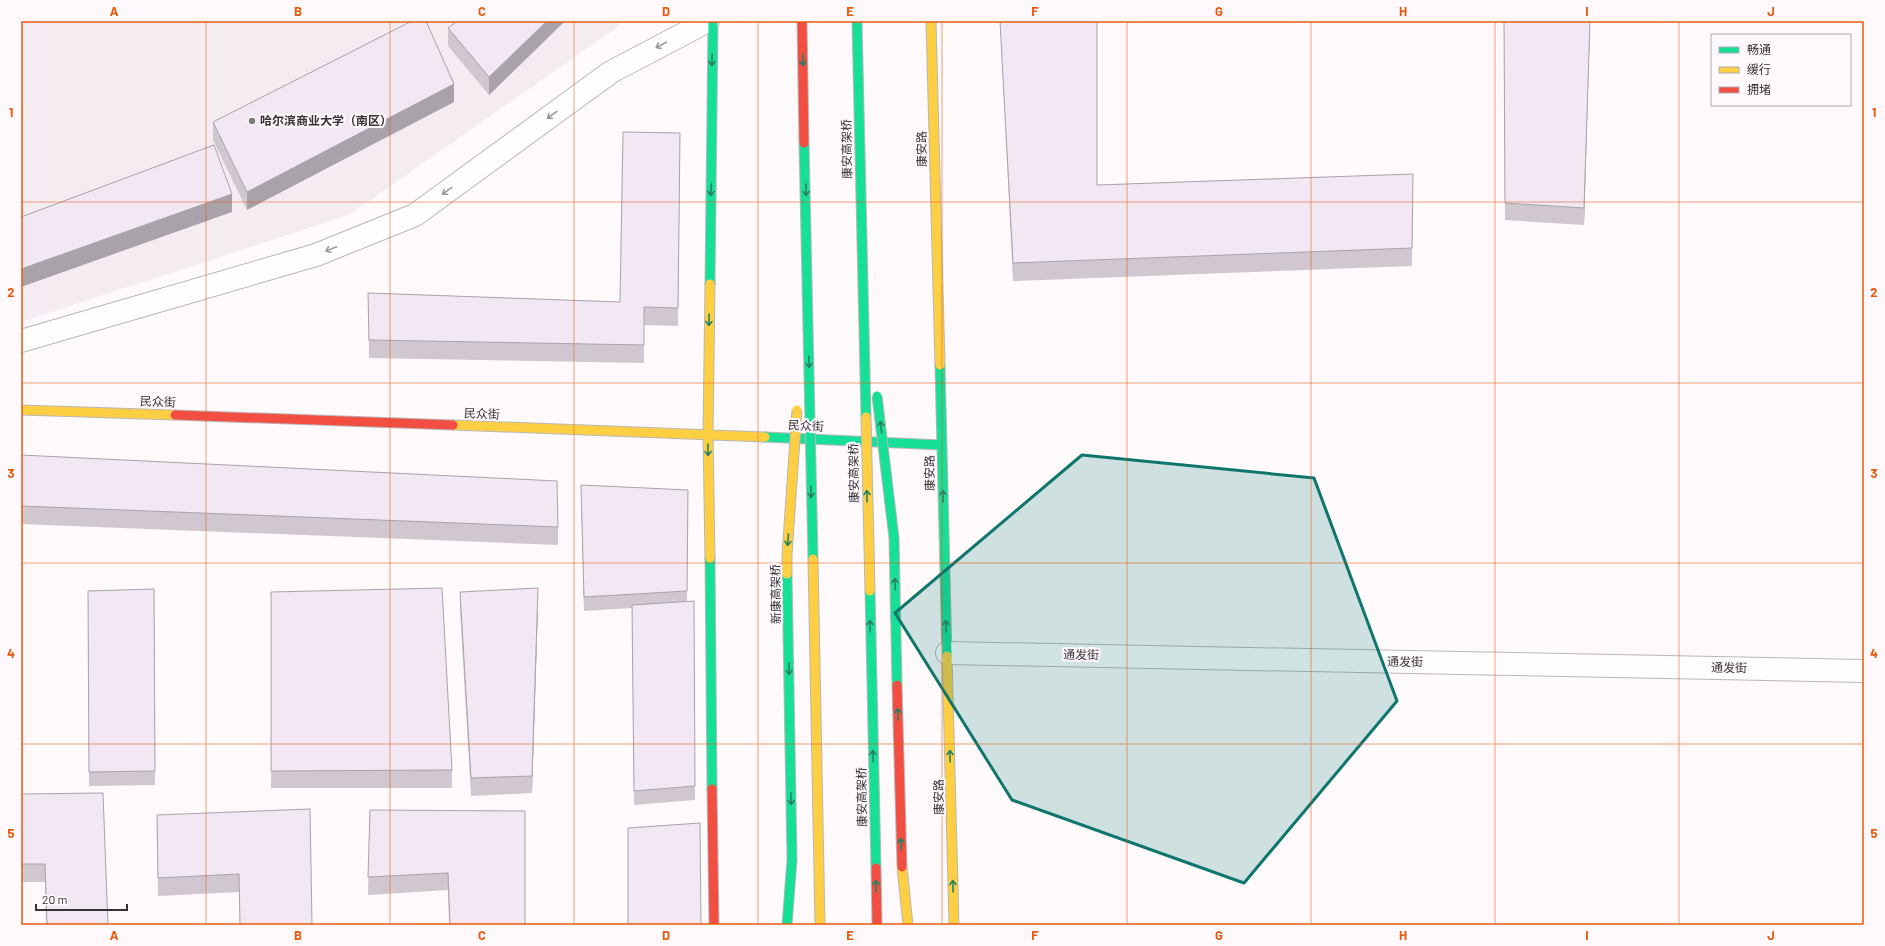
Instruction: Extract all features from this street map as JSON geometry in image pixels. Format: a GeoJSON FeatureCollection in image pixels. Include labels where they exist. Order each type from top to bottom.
{"type":"FeatureCollection","features":[{"type":"Feature","properties":{"kind":"main road"},"geometry":{"type":"LineString","coordinates":[[713,21],[708,434],[714,925]]}},
{"type":"Feature","properties":{"kind":"main road"},"geometry":{"type":"LineString","coordinates":[[802,21],[820,925]]}},
{"type":"Feature","properties":{"kind":"main road","name":"康安高架桥"},"geometry":{"type":"LineString","coordinates":[[857,21],[877,925]]}},
{"type":"Feature","properties":{"kind":"main road","name":"康安路"},"geometry":{"type":"LineString","coordinates":[[931,21],[954,925]]}},
{"type":"Feature","properties":{"kind":"main road"},"geometry":{"type":"LineString","coordinates":[[800,374],[807,263]]}},
{"type":"Feature","properties":{"kind":"main road"},"geometry":{"type":"LineString","coordinates":[[862,263],[875,373]]}},
{"type":"Feature","properties":{"kind":"main road"},"geometry":{"type":"LineString","coordinates":[[876,389],[894,538],[901,859],[908,925]]}},
{"type":"Feature","properties":{"kind":"main road","name":"新康高架桥"},"geometry":{"type":"LineString","coordinates":[[787,925],[792,860],[787,555],[798,397]]}},
{"type":"Feature","properties":{"kind":"main road","name":"民众街"},"geometry":{"type":"LineString","coordinates":[[21,410],[708,434],[942,445]]}},
{"type":"Feature","properties":{"kind":"street"},"geometry":{"type":"LineString","coordinates":[[21,341],[316,255],[415,215],[611,72],[708,21]]}},
{"type":"Feature","properties":{"kind":"street","name":"通发街"},"geometry":{"type":"LineString","coordinates":[[947,653],[1864,671]]}},
{"type":"Feature","properties":{"kind":"highlighted area"},"geometry":{"type":"Polygon","coordinates":[[[1082,455],[1314,478],[1397,701],[1244,883],[1012,800],[895,613],[1082,455]]]}},
{"type":"Feature","properties":{"kind":"shaded area","name":"哈尔滨商业大学（南区）"},"geometry":{"type":"Polygon","coordinates":[[[21,21],[622,21],[616,28],[349,215],[21,322],[21,21]]]}},
{"type":"Feature","properties":{"kind":"building"},"geometry":{"type":"Polygon","coordinates":[[[412,21],[426,21],[454,84],[247,192],[213,122],[412,21]]]}},
{"type":"Feature","properties":{"kind":"building"},"geometry":{"type":"Polygon","coordinates":[[[457,21],[547,21],[489,77],[448,28],[457,21]]]}},
{"type":"Feature","properties":{"kind":"building"},"geometry":{"type":"Polygon","coordinates":[[[1000,21],[1097,21],[1097,185],[1413,174],[1412,248],[1013,263],[1000,21]]]}},
{"type":"Feature","properties":{"kind":"building"},"geometry":{"type":"Polygon","coordinates":[[[1504,21],[1590,21],[1584,208],[1505,203],[1504,21]]]}},
{"type":"Feature","properties":{"kind":"building"},"geometry":{"type":"Polygon","coordinates":[[[623,132],[680,133],[678,308],[644,307],[644,345],[369,340],[368,293],[620,302],[623,132]]]}},
{"type":"Feature","properties":{"kind":"building"},"geometry":{"type":"Polygon","coordinates":[[[214,145],[232,194],[21,269],[21,217],[214,145]]]}},
{"type":"Feature","properties":{"kind":"building"},"geometry":{"type":"Polygon","coordinates":[[[21,455],[557,481],[558,527],[21,506],[21,455]]]}},
{"type":"Feature","properties":{"kind":"building"},"geometry":{"type":"Polygon","coordinates":[[[581,485],[688,490],[687,591],[584,597],[581,485]]]}},
{"type":"Feature","properties":{"kind":"building"},"geometry":{"type":"Polygon","coordinates":[[[442,588],[452,770],[271,771],[271,592],[442,588]]]}},
{"type":"Feature","properties":{"kind":"building"},"geometry":{"type":"Polygon","coordinates":[[[538,588],[532,776],[471,778],[460,592],[538,588]]]}},
{"type":"Feature","properties":{"kind":"building"},"geometry":{"type":"Polygon","coordinates":[[[154,589],[155,771],[89,772],[88,591],[154,589]]]}},
{"type":"Feature","properties":{"kind":"building"},"geometry":{"type":"Polygon","coordinates":[[[694,601],[695,786],[634,791],[632,605],[694,601]]]}},
{"type":"Feature","properties":{"kind":"building"},"geometry":{"type":"Polygon","coordinates":[[[103,793],[108,925],[47,925],[45,864],[21,864],[21,794],[103,793]]]}},
{"type":"Feature","properties":{"kind":"building"},"geometry":{"type":"Polygon","coordinates":[[[310,809],[312,925],[240,925],[239,874],[158,878],[157,815],[310,809]]]}},
{"type":"Feature","properties":{"kind":"building"},"geometry":{"type":"Polygon","coordinates":[[[370,810],[525,811],[525,925],[450,925],[448,873],[368,877],[370,810]]]}},
{"type":"Feature","properties":{"kind":"building"},"geometry":{"type":"Polygon","coordinates":[[[700,823],[701,925],[628,925],[628,828],[700,823]]]}},
{"type":"Feature","properties":{"kind":"traffic: fast"},"geometry":{"type":"LineString","coordinates":[[710,284],[713,21]]}},
{"type":"Feature","properties":{"kind":"traffic: fast"},"geometry":{"type":"LineString","coordinates":[[857,21],[866,417]]}},
{"type":"Feature","properties":{"kind":"traffic: fast"},"geometry":{"type":"LineString","coordinates":[[804,143],[813,559]]}},
{"type":"Feature","properties":{"kind":"traffic: fast"},"geometry":{"type":"LineString","coordinates":[[940,365],[947,656]]}},
{"type":"Feature","properties":{"kind":"traffic: fast"},"geometry":{"type":"LineString","coordinates":[[877,396],[894,538],[897,685]]}},
{"type":"Feature","properties":{"kind":"traffic: fast"},"geometry":{"type":"LineString","coordinates":[[765,437],[942,445]]}},
{"type":"Feature","properties":{"kind":"traffic: fast"},"geometry":{"type":"LineString","coordinates":[[710,558],[712,789]]}},
{"type":"Feature","properties":{"kind":"traffic: fast"},"geometry":{"type":"LineString","coordinates":[[787,574],[792,860],[787,925]]}},
{"type":"Feature","properties":{"kind":"traffic: fast"},"geometry":{"type":"LineString","coordinates":[[870,591],[876,868]]}},
{"type":"Feature","properties":{"kind":"traffic: slow"},"geometry":{"type":"LineString","coordinates":[[931,21],[940,365]]}},
{"type":"Feature","properties":{"kind":"traffic: slow"},"geometry":{"type":"LineString","coordinates":[[710,284],[708,434],[710,558]]}},
{"type":"Feature","properties":{"kind":"traffic: slow"},"geometry":{"type":"LineString","coordinates":[[21,410],[175,415]]}},
{"type":"Feature","properties":{"kind":"traffic: slow"},"geometry":{"type":"LineString","coordinates":[[787,574],[797,410]]}},
{"type":"Feature","properties":{"kind":"traffic: slow"},"geometry":{"type":"LineString","coordinates":[[866,417],[870,591]]}},
{"type":"Feature","properties":{"kind":"traffic: slow"},"geometry":{"type":"LineString","coordinates":[[453,425],[765,437]]}},
{"type":"Feature","properties":{"kind":"traffic: slow"},"geometry":{"type":"LineString","coordinates":[[813,559],[820,925]]}},
{"type":"Feature","properties":{"kind":"traffic: slow"},"geometry":{"type":"LineString","coordinates":[[947,656],[954,925]]}},
{"type":"Feature","properties":{"kind":"traffic: slow"},"geometry":{"type":"LineString","coordinates":[[902,867],[908,925]]}},
{"type":"Feature","properties":{"kind":"traffic: jam"},"geometry":{"type":"LineString","coordinates":[[802,21],[804,143]]}},
{"type":"Feature","properties":{"kind":"traffic: jam"},"geometry":{"type":"LineString","coordinates":[[175,415],[453,425]]}},
{"type":"Feature","properties":{"kind":"traffic: jam"},"geometry":{"type":"LineString","coordinates":[[897,685],[902,867]]}},
{"type":"Feature","properties":{"kind":"traffic: jam"},"geometry":{"type":"LineString","coordinates":[[712,789],[714,925]]}},
{"type":"Feature","properties":{"kind":"traffic: jam"},"geometry":{"type":"LineString","coordinates":[[876,868],[877,925]]}},
{"type":"Feature","properties":{"kind":"place","name":"哈尔滨商业大学（南区）"},"geometry":{"type":"Point","coordinates":[252,121]}}]}
